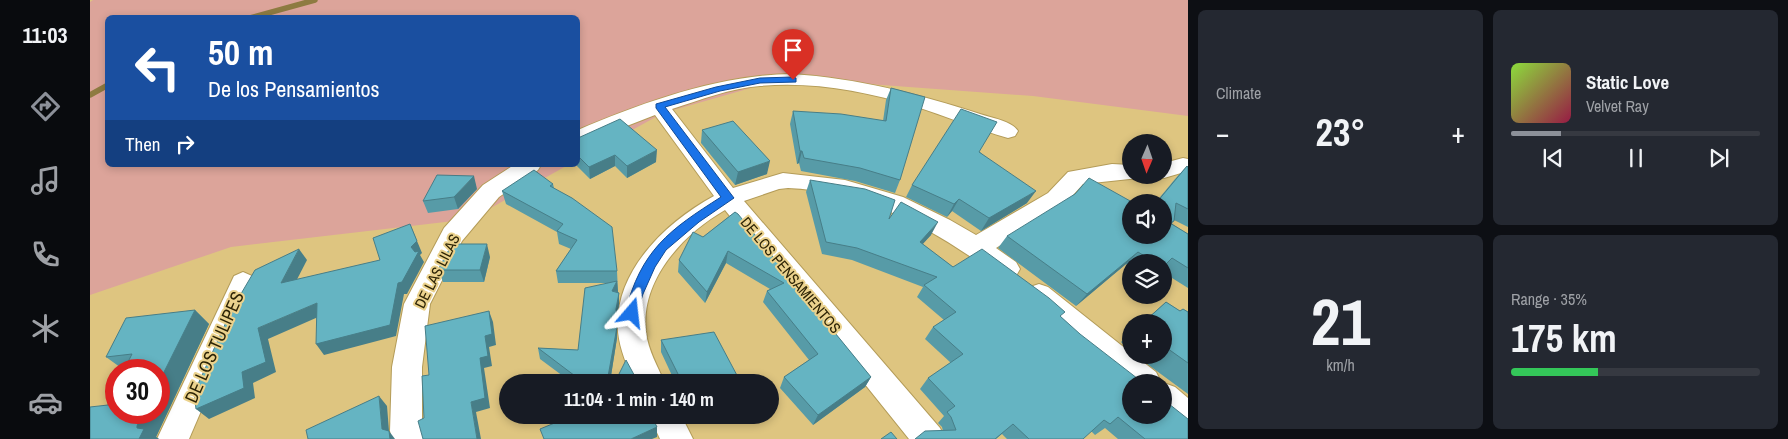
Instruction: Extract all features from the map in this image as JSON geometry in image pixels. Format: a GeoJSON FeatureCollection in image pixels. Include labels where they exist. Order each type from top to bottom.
{"type":"FeatureCollection","features":[{"type":"Feature","properties":{"kind":"street"},"geometry":{"type":"LineString","coordinates":[[580,137],[659,106],[719,89],[760,80],[793,80],[843,85],[903,97],[954,111],[1008,131]]}},
{"type":"Feature","properties":{"kind":"street","name":"DE LOS PENSAMIENTOS"},"geometry":{"type":"LineString","coordinates":[[659,106],[728,198],[929,439]]}},
{"type":"Feature","properties":{"kind":"street","name":"DE LAS LILAS"},"geometry":{"type":"LineString","coordinates":[[408,439],[406,432],[408,367],[417,304],[453,235],[491,191],[527,167]]}},
{"type":"Feature","properties":{"kind":"street"},"geometry":{"type":"LineString","coordinates":[[976,247],[1056,199],[1076,177],[1122,172]]}},
{"type":"Feature","properties":{"kind":"street"},"geometry":{"type":"LineString","coordinates":[[1076,177],[1108,195]]}},
{"type":"Feature","properties":{"kind":"street"},"geometry":{"type":"LineString","coordinates":[[645,374],[632,340],[632,313],[636,294],[650,265],[662,247],[695,219],[728,198],[778,181],[821,184],[857,191],[899,204],[976,247],[1017,277],[1136,374]]}},
{"type":"Feature","properties":{"kind":"street","name":"DE LOS TULIPES"},"geometry":{"type":"LineString","coordinates":[[173,439],[243,283]]}},
{"type":"Feature","properties":{"kind":"street"},"geometry":{"type":"LineString","coordinates":[[1172,404],[1188,417]]}},
{"type":"Feature","properties":{"kind":"shaded area"},"geometry":{"type":"Polygon","coordinates":[[[93,0],[1188,0],[1188,116],[1033,96],[786,78],[663,113],[580,159],[580,15],[105,15],[105,167],[564,167],[471,219],[231,247],[90,295],[90,2],[93,0]]]}},
{"type":"Feature","properties":{"kind":"building"},"geometry":{"type":"Polygon","coordinates":[[[891,88],[925,97],[900,180],[860,168],[804,158],[802,151],[800,151],[793,111],[841,114],[886,121],[891,88]]]}},
{"type":"Feature","properties":{"kind":"building"},"geometry":{"type":"Polygon","coordinates":[[[961,109],[997,122],[979,152],[1036,191],[989,218],[959,199],[954,204],[912,185],[961,109]]]}},
{"type":"Feature","properties":{"kind":"building"},"geometry":{"type":"Polygon","coordinates":[[[620,119],[657,150],[627,166],[615,155],[589,167],[580,158],[580,137],[620,119]]]}},
{"type":"Feature","properties":{"kind":"building"},"geometry":{"type":"Polygon","coordinates":[[[733,121],[770,161],[738,172],[702,130],[733,121]]]}},
{"type":"Feature","properties":{"kind":"building"},"geometry":{"type":"Polygon","coordinates":[[[1187,166],[1188,209],[1176,203],[1174,221],[1172,222],[1172,194],[1164,194],[1187,166]]]}},
{"type":"Feature","properties":{"kind":"building"},"geometry":{"type":"Polygon","coordinates":[[[534,170],[553,184],[550,186],[572,198],[612,227],[617,271],[556,271],[577,240],[557,231],[563,224],[502,191],[534,170]]]}},
{"type":"Feature","properties":{"kind":"building"},"geometry":{"type":"Polygon","coordinates":[[[437,175],[474,176],[454,197],[423,201],[437,175]]]}},
{"type":"Feature","properties":{"kind":"building"},"geometry":{"type":"Polygon","coordinates":[[[1089,178],[1122,196],[1122,244],[1172,244],[1172,224],[1188,234],[1188,268],[1172,258],[1172,254],[1141,254],[1138,252],[1136,254],[1122,254],[1122,265],[1087,294],[1007,236],[1075,194],[1089,178]]]}},
{"type":"Feature","properties":{"kind":"building"},"geometry":{"type":"Polygon","coordinates":[[[810,180],[865,189],[895,200],[889,219],[901,202],[938,222],[920,242],[953,267],[982,249],[1049,298],[1065,312],[1060,316],[1132,374],[1122,374],[1122,420],[1118,417],[1110,424],[1104,420],[1083,439],[1029,439],[1013,424],[995,439],[915,439],[925,431],[956,430],[947,412],[955,406],[928,378],[963,354],[933,327],[956,312],[924,285],[937,277],[857,248],[826,242],[810,180]]]}},
{"type":"Feature","properties":{"kind":"building"},"geometry":{"type":"Polygon","coordinates":[[[735,212],[871,377],[818,415],[784,377],[818,354],[767,291],[784,283],[728,251],[707,292],[679,260],[693,232],[703,237],[735,212]]]}},
{"type":"Feature","properties":{"kind":"building"},"geometry":{"type":"Polygon","coordinates":[[[410,224],[417,241],[411,247],[415,252],[419,251],[402,282],[398,283],[390,325],[316,344],[317,303],[258,328],[266,362],[242,372],[244,388],[196,409],[194,393],[232,309],[255,270],[299,249],[281,283],[380,260],[373,238],[410,224]]]}},
{"type":"Feature","properties":{"kind":"building"},"geometry":{"type":"Polygon","coordinates":[[[452,244],[487,244],[480,270],[438,270],[452,244]]]}},
{"type":"Feature","properties":{"kind":"building"},"geometry":{"type":"Polygon","coordinates":[[[617,281],[612,291],[619,293],[616,309],[617,327],[608,374],[572,374],[538,348],[578,350],[585,288],[617,281]]]}},
{"type":"Feature","properties":{"kind":"building"},"geometry":{"type":"Polygon","coordinates":[[[1164,304],[1169,304],[1180,311],[1183,309],[1188,312],[1188,363],[1172,352],[1172,314],[1153,314],[1164,304]]]}},
{"type":"Feature","properties":{"kind":"building"},"geometry":{"type":"Polygon","coordinates":[[[195,310],[170,360],[130,359],[132,354],[106,357],[126,318],[195,310]]]}},
{"type":"Feature","properties":{"kind":"building"},"geometry":{"type":"Polygon","coordinates":[[[489,311],[492,334],[485,336],[488,356],[480,358],[485,398],[471,402],[477,439],[423,439],[418,421],[424,418],[422,376],[429,375],[425,326],[489,311]]]}},
{"type":"Feature","properties":{"kind":"building"},"geometry":{"type":"Polygon","coordinates":[[[714,332],[736,374],[678,374],[661,340],[714,332]]]}},
{"type":"Feature","properties":{"kind":"building"},"geometry":{"type":"Polygon","coordinates":[[[626,360],[634,374],[619,374],[626,360]]]}},
{"type":"Feature","properties":{"kind":"building"},"geometry":{"type":"Polygon","coordinates":[[[379,396],[382,429],[389,431],[390,439],[308,439],[306,430],[379,396]]]}},
{"type":"Feature","properties":{"kind":"building"},"geometry":{"type":"Polygon","coordinates":[[[105,405],[105,424],[138,424],[137,428],[144,429],[139,439],[90,439],[90,407],[105,405]]]}},
{"type":"Feature","properties":{"kind":"building"},"geometry":{"type":"Polygon","coordinates":[[[1172,406],[1188,419],[1188,439],[1145,439],[1127,424],[1172,424],[1172,406]]]}},
{"type":"Feature","properties":{"kind":"building"},"geometry":{"type":"Polygon","coordinates":[[[552,424],[656,424],[657,427],[631,439],[544,439],[540,429],[552,424]]]}},
{"type":"Feature","properties":{"kind":"building"},"geometry":{"type":"Polygon","coordinates":[[[891,432],[897,439],[881,439],[891,432]]]}},
{"type":"Feature","properties":{"kind":"waterway"},"geometry":{"type":"LineString","coordinates":[[261,15],[315,0]]}},
{"type":"Feature","properties":{"kind":"waterway"},"geometry":{"type":"LineString","coordinates":[[90,95],[105,87]]}},
{"type":"Feature","properties":{"kind":"route"},"geometry":{"type":"LineString","coordinates":[[632,313],[636,294],[650,265],[662,247],[695,219],[728,198],[659,106],[719,89],[760,80],[793,80]]}}]}
